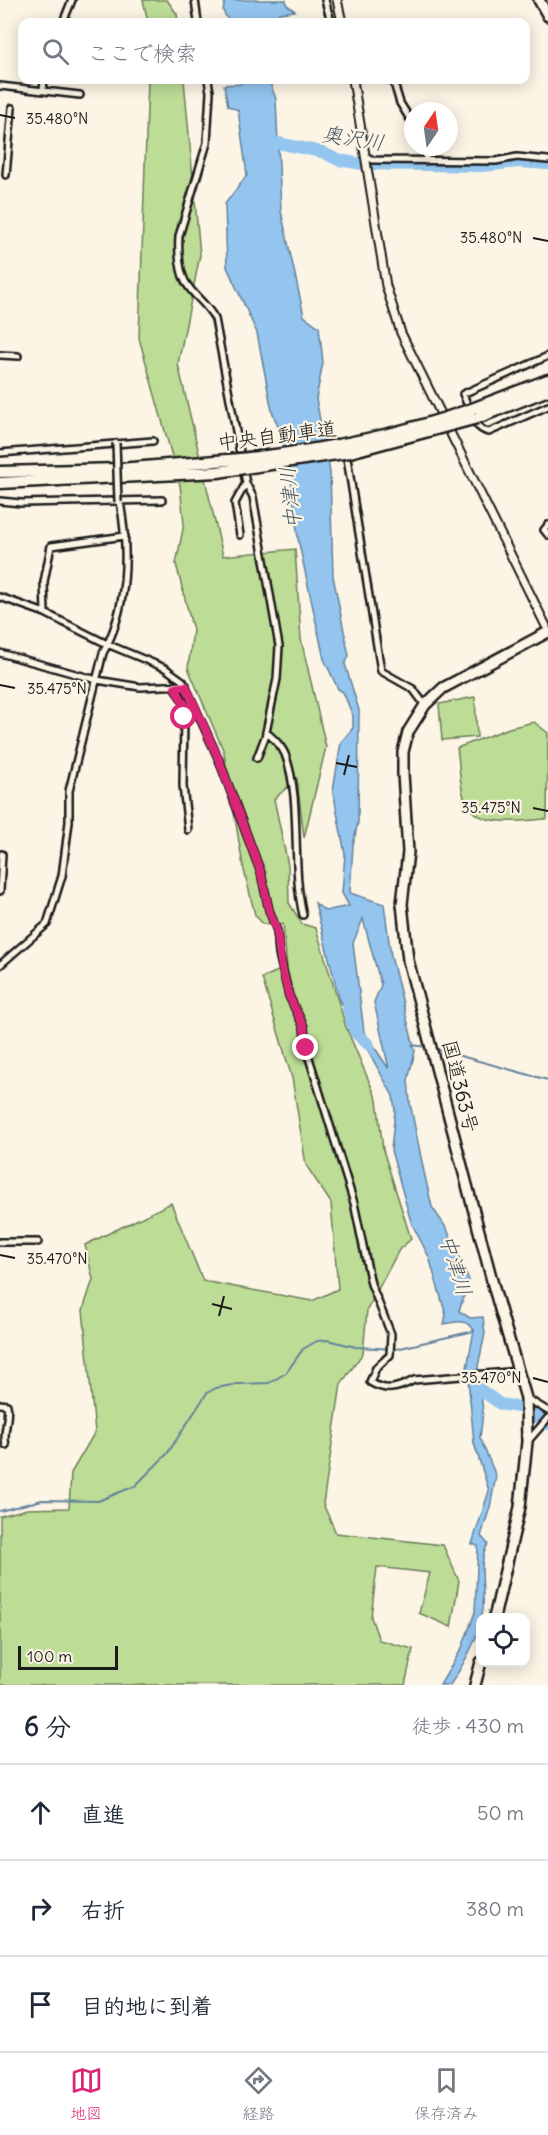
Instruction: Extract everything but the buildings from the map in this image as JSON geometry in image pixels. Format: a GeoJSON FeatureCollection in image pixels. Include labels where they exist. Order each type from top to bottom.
{"type":"FeatureCollection","features":[{"type":"Feature","properties":{"kind":"highway"},"geometry":{"type":"LineString","coordinates":[[539,0],[548,16]]}},
{"type":"Feature","properties":{"kind":"highway","name":"中央自動車道"},"geometry":{"type":"LineString","coordinates":[[475,413],[548,380]]}},
{"type":"Feature","properties":{"kind":"highway","name":"中央自動車道"},"geometry":{"type":"LineString","coordinates":[[0,483],[217,467],[349,444],[475,413],[548,390]]}},
{"type":"Feature","properties":{"kind":"highway","name":"中央自動車道"},"geometry":{"type":"LineString","coordinates":[[0,472],[217,467]]}},
{"type":"Feature","properties":{"kind":"highway","name":"国道363号"},"geometry":{"type":"LineString","coordinates":[[495,1613],[517,1530],[527,1442],[526,1398],[515,1372],[408,960],[402,904],[408,852],[403,753],[408,732],[424,705],[443,688],[547,629]]}},
{"type":"Feature","properties":{"kind":"highway"},"geometry":{"type":"LineString","coordinates":[[475,1685],[480,1667]]}},
{"type":"Feature","properties":{"kind":"street"},"geometry":{"type":"LineString","coordinates":[[65,18],[72,0]]}},
{"type":"Feature","properties":{"kind":"street"},"geometry":{"type":"LineString","coordinates":[[195,0],[197,18]]}},
{"type":"Feature","properties":{"kind":"street"},"geometry":{"type":"LineString","coordinates":[[325,0],[330,18]]}},
{"type":"Feature","properties":{"kind":"street"},"geometry":{"type":"LineString","coordinates":[[337,0],[341,18]]}},
{"type":"Feature","properties":{"kind":"street"},"geometry":{"type":"LineString","coordinates":[[43,90],[44,84]]}},
{"type":"Feature","properties":{"kind":"street"},"geometry":{"type":"LineString","coordinates":[[208,84],[207,143],[190,194],[179,236],[178,250],[187,285],[206,303],[215,319],[246,483],[253,497],[279,646],[277,679],[266,732],[256,758]]}},
{"type":"Feature","properties":{"kind":"street"},"geometry":{"type":"LineString","coordinates":[[354,84],[386,286],[394,315],[460,456],[547,629]]}},
{"type":"Feature","properties":{"kind":"street"},"geometry":{"type":"LineString","coordinates":[[394,84],[404,109]]}},
{"type":"Feature","properties":{"kind":"street"},"geometry":{"type":"LineString","coordinates":[[0,86],[80,95]]}},
{"type":"Feature","properties":{"kind":"street"},"geometry":{"type":"LineString","coordinates":[[6,176],[12,108]]}},
{"type":"Feature","properties":{"kind":"street"},"geometry":{"type":"LineString","coordinates":[[0,140],[9,141]]}},
{"type":"Feature","properties":{"kind":"street"},"geometry":{"type":"LineString","coordinates":[[426,156],[426,161]]}},
{"type":"Feature","properties":{"kind":"street"},"geometry":{"type":"LineString","coordinates":[[365,157],[372,160],[426,161],[496,161],[517,157],[548,160]]}},
{"type":"Feature","properties":{"kind":"street"},"geometry":{"type":"LineString","coordinates":[[0,355],[18,356]]}},
{"type":"Feature","properties":{"kind":"street"},"geometry":{"type":"LineString","coordinates":[[548,356],[463,394],[476,426],[482,431],[489,432],[548,406]]}},
{"type":"Feature","properties":{"kind":"street"},"geometry":{"type":"LineString","coordinates":[[0,453],[116,442],[153,441]]}},
{"type":"Feature","properties":{"kind":"street"},"geometry":{"type":"LineString","coordinates":[[0,965],[47,924],[62,876],[69,822],[69,791],[124,584],[125,536],[119,502],[116,442]]}},
{"type":"Feature","properties":{"kind":"street"},"geometry":{"type":"LineString","coordinates":[[347,458],[381,671],[413,689],[424,705]]}},
{"type":"Feature","properties":{"kind":"street"},"geometry":{"type":"LineString","coordinates":[[240,535],[236,503],[246,483]]}},
{"type":"Feature","properties":{"kind":"street"},"geometry":{"type":"LineString","coordinates":[[0,501],[162,501]]}},
{"type":"Feature","properties":{"kind":"street"},"geometry":{"type":"LineString","coordinates":[[548,525],[544,530],[548,535]]}},
{"type":"Feature","properties":{"kind":"street"},"geometry":{"type":"LineString","coordinates":[[45,613],[44,582],[51,546],[125,536]]}},
{"type":"Feature","properties":{"kind":"street"},"geometry":{"type":"LineString","coordinates":[[0,597],[45,613],[107,644],[165,668],[179,676],[186,686],[219,760],[261,873],[269,910],[277,931],[286,987],[292,1006],[304,1027],[306,1048],[354,1203],[371,1284],[391,1334],[390,1355],[376,1368],[370,1382],[388,1390],[400,1388],[414,1380],[515,1372]]}},
{"type":"Feature","properties":{"kind":"street"},"geometry":{"type":"LineString","coordinates":[[0,653],[97,680],[140,687],[186,686]]}},
{"type":"Feature","properties":{"kind":"street"},"geometry":{"type":"LineString","coordinates":[[175,688],[190,714],[184,717],[183,786],[188,830]]}},
{"type":"Feature","properties":{"kind":"street"},"geometry":{"type":"LineString","coordinates":[[266,732],[286,758],[292,792],[298,889],[303,915]]}},
{"type":"Feature","properties":{"kind":"street"},"geometry":{"type":"LineString","coordinates":[[0,891],[2,854]]}},
{"type":"Feature","properties":{"kind":"street"},"geometry":{"type":"LineString","coordinates":[[0,1242],[38,1242]]}},
{"type":"Feature","properties":{"kind":"street"},"geometry":{"type":"LineString","coordinates":[[526,1398],[548,1411]]}},
{"type":"Feature","properties":{"kind":"street"},"geometry":{"type":"LineString","coordinates":[[0,1404],[7,1405],[9,1413],[4,1439],[6,1445]]}},
{"type":"Feature","properties":{"kind":"street"},"geometry":{"type":"LineString","coordinates":[[527,1442],[548,1418]]}},
{"type":"Feature","properties":{"kind":"green space"},"geometry":{"type":"Polygon","coordinates":[[[143,0],[167,0],[178,18],[147,18],[143,0]]]}},
{"type":"Feature","properties":{"kind":"green space"},"geometry":{"type":"Polygon","coordinates":[[[148,84],[184,84],[200,255],[178,364],[223,556],[295,549],[301,639],[326,747],[304,838],[297,779],[274,799],[288,865],[289,903],[302,924],[316,928],[346,1027],[377,1100],[383,1150],[411,1239],[399,1250],[367,1310],[363,1353],[341,1384],[323,1504],[336,1533],[443,1545],[459,1581],[451,1627],[419,1613],[430,1573],[377,1567],[371,1617],[379,1640],[413,1649],[405,1685],[0,1685],[0,1516],[27,1509],[69,1508],[71,1473],[95,1432],[83,1310],[93,1279],[85,1245],[171,1203],[203,1281],[312,1301],[338,1289],[331,1203],[306,1165],[292,1078],[262,978],[287,967],[283,924],[263,924],[255,915],[243,866],[224,752],[188,668],[193,630],[176,564],[184,524],[180,485],[139,338],[148,84]]]}},
{"type":"Feature","properties":{"kind":"green space"},"geometry":{"type":"Polygon","coordinates":[[[475,697],[477,737],[442,740],[439,704],[475,697]]]}},
{"type":"Feature","properties":{"kind":"green space"},"geometry":{"type":"Polygon","coordinates":[[[534,722],[548,733],[547,819],[501,821],[479,816],[470,809],[463,794],[457,748],[509,728],[534,722]]]}},
{"type":"Feature","properties":{"kind":"water"},"geometry":{"type":"Polygon","coordinates":[[[225,0],[286,0],[286,4],[295,11],[279,13],[277,18],[227,18],[223,11],[225,0]]]}},
{"type":"Feature","properties":{"kind":"water"},"geometry":{"type":"Polygon","coordinates":[[[270,84],[276,99],[281,211],[304,316],[319,327],[323,362],[316,399],[330,472],[333,576],[349,656],[345,664],[359,710],[358,822],[353,845],[350,893],[384,904],[391,956],[415,1051],[408,1080],[410,1103],[432,1207],[447,1229],[469,1280],[459,1311],[470,1318],[483,1317],[485,1334],[478,1366],[483,1412],[480,1438],[496,1476],[481,1536],[488,1544],[482,1567],[482,1613],[476,1613],[476,1636],[461,1668],[450,1685],[440,1685],[462,1648],[475,1612],[478,1546],[472,1544],[489,1491],[474,1443],[467,1368],[474,1330],[464,1322],[444,1324],[446,1315],[429,1257],[411,1222],[391,1150],[395,1110],[393,1096],[339,998],[315,903],[325,911],[349,906],[342,893],[345,854],[333,791],[341,742],[353,728],[353,716],[343,692],[338,689],[324,659],[298,539],[291,479],[280,432],[272,411],[257,333],[227,267],[225,204],[247,175],[238,110],[228,106],[224,85],[270,84]],[[363,919],[353,943],[364,1032],[389,1069],[374,1002],[381,985],[363,919]]]}},
{"type":"Feature","properties":{"kind":"waterway","name":"奥沢川"},"geometry":{"type":"LineString","coordinates":[[263,140],[322,152],[338,160],[363,164],[483,166],[518,162],[548,164]]}},
{"type":"Feature","properties":{"kind":"waterway","name":"中津川"},"geometry":{"type":"LineString","coordinates":[[348,1009],[355,1032],[369,1045]]}},
{"type":"Feature","properties":{"kind":"waterway"},"geometry":{"type":"LineString","coordinates":[[412,1045],[427,1047]]}},
{"type":"Feature","properties":{"kind":"waterway"},"geometry":{"type":"LineString","coordinates":[[435,1049],[548,1080]]}},
{"type":"Feature","properties":{"kind":"waterway"},"geometry":{"type":"LineString","coordinates":[[0,1511],[42,1500],[98,1501],[135,1486],[167,1454],[207,1393],[216,1388],[238,1384],[269,1383],[286,1373],[303,1349],[317,1341],[327,1340],[356,1347],[396,1349],[474,1331]]}},
{"type":"Feature","properties":{"kind":"waterway"},"geometry":{"type":"LineString","coordinates":[[477,1387],[500,1404],[524,1408],[548,1424]]}},
{"type":"Feature","properties":{"kind":"route"},"geometry":{"type":"LineString","coordinates":[[184,717],[190,714],[175,688],[186,686],[219,760],[261,873],[269,910],[277,931],[282,969],[292,1006],[304,1027],[306,1048]]}}]}
